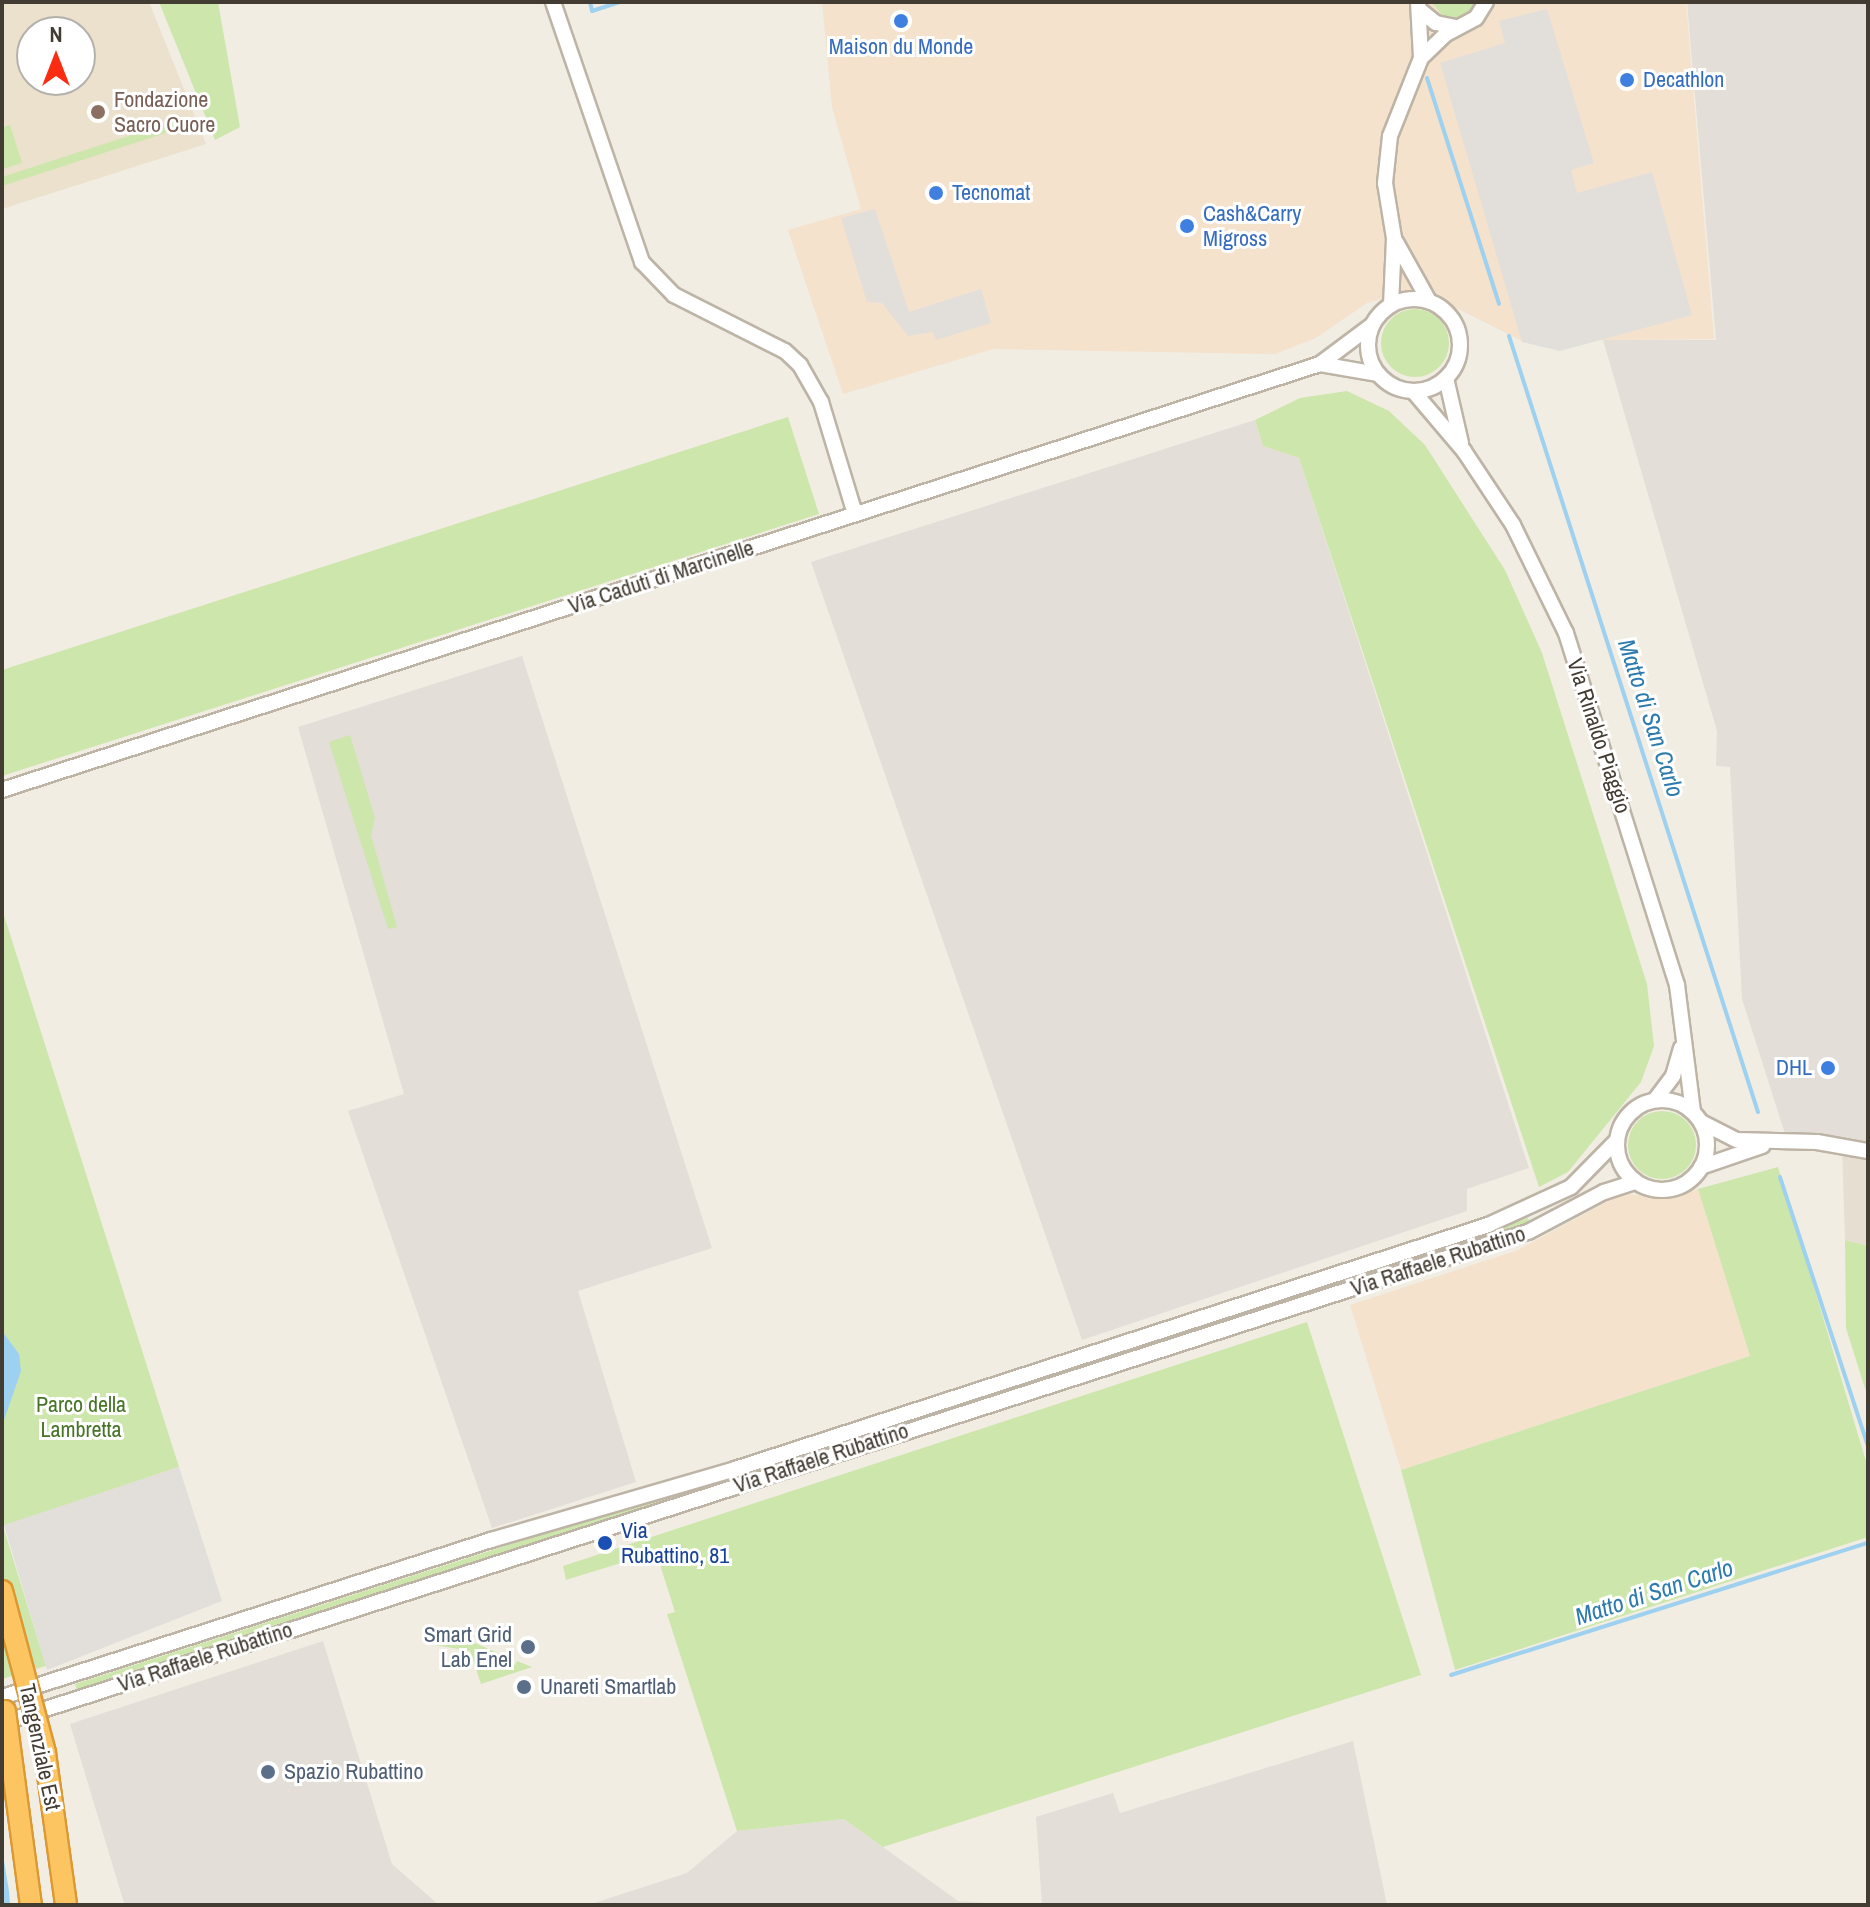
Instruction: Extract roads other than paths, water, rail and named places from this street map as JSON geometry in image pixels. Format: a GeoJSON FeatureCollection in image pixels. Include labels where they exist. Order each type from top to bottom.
{"type":"FeatureCollection","features":[{"type":"Feature","properties":{"kind":"highway","name":"Tangenziale Est"},"geometry":{"type":"LineString","coordinates":[[2,1591],[45,1753],[66,1905]]}},
{"type":"Feature","properties":{"kind":"highway","name":"Tangenziale Est"},"geometry":{"type":"LineString","coordinates":[[3,1710],[31,1905]]}},
{"type":"Feature","properties":{"kind":"street"},"geometry":{"type":"LineString","coordinates":[[553,2],[642,262],[674,295],[785,351],[800,365],[821,402],[855,514]]}},
{"type":"Feature","properties":{"kind":"street"},"geometry":{"type":"LineString","coordinates":[[1421,58],[1455,27],[1476,18],[1486,2]]}},
{"type":"Feature","properties":{"kind":"street"},"geometry":{"type":"LineString","coordinates":[[1420,6],[1436,23],[1455,27]]}},
{"type":"Feature","properties":{"kind":"street"},"geometry":{"type":"LineString","coordinates":[[1391,305],[1394,238],[1386,200],[1386,158],[1421,58],[1420,6]]}},
{"type":"Feature","properties":{"kind":"street"},"geometry":{"type":"LineString","coordinates":[[1394,238],[1429,301],[1448,314],[1459,336],[1457,361],[1446,378],[1413,391]]}},
{"type":"Feature","properties":{"kind":"street"},"geometry":{"type":"LineString","coordinates":[[1378,374],[1368,353],[1372,325],[1391,305],[1429,301]]}},
{"type":"Feature","properties":{"kind":"street","name":"Via Caduti di Marcinelle"},"geometry":{"type":"LineString","coordinates":[[2,790],[1320,364],[1372,325]]}},
{"type":"Feature","properties":{"kind":"street","name":"Via Caduti di Marcinelle"},"geometry":{"type":"LineString","coordinates":[[1320,364],[1378,374]]}},
{"type":"Feature","properties":{"kind":"street","name":"Via Rinaldo Piaggio"},"geometry":{"type":"LineString","coordinates":[[1378,374],[1394,387],[1413,391],[1464,451],[1532,558],[1566,633],[1666,944],[1681,1003],[1684,1040],[1698,1117]]}},
{"type":"Feature","properties":{"kind":"street","name":"Via Rinaldo Piaggio"},"geometry":{"type":"LineString","coordinates":[[1446,378],[1464,451]]}},
{"type":"Feature","properties":{"kind":"street","name":"Via Rinaldo Piaggio"},"geometry":{"type":"LineString","coordinates":[[1655,1100],[1673,1076],[1684,1040]]}},
{"type":"Feature","properties":{"kind":"street"},"geometry":{"type":"LineString","coordinates":[[1655,1100],[1676,1102],[1725,1138],[1774,1143],[1817,1142],[1868,1151]]}},
{"type":"Feature","properties":{"kind":"street","name":"Via Raffaele Rubattino"},"geometry":{"type":"LineString","coordinates":[[3,1710],[491,1540],[735,1469],[1488,1225],[1571,1187],[1616,1141],[1629,1113],[1655,1100]]}},
{"type":"Feature","properties":{"kind":"street"},"geometry":{"type":"LineString","coordinates":[[1698,1117],[1706,1153],[1701,1167]]}},
{"type":"Feature","properties":{"kind":"street"},"geometry":{"type":"LineString","coordinates":[[1616,1141],[1621,1164],[1635,1182]]}},
{"type":"Feature","properties":{"kind":"street","name":"Via Raffaele Rubattino"},"geometry":{"type":"LineString","coordinates":[[3,1710],[1528,1232],[1615,1186],[1635,1182],[1667,1190],[1681,1186],[1701,1167],[1774,1143]]}},
{"type":"Feature","properties":{"kind":"water"},"geometry":{"type":"Polygon","coordinates":[[[2,1331],[19,1354],[21,1371],[2,1426],[2,1331]]]}},
{"type":"Feature","properties":{"kind":"water"},"geometry":{"type":"Polygon","coordinates":[[[2,1849],[9,1891],[10,1905],[2,1905],[2,1849]]]}},
{"type":"Feature","properties":{"kind":"waterway"},"geometry":{"type":"LineString","coordinates":[[590,2],[592,11],[620,2]]}},
{"type":"Feature","properties":{"kind":"waterway","name":"Matto di San Carlo"},"geometry":{"type":"LineString","coordinates":[[1427,78],[1499,304]]}},
{"type":"Feature","properties":{"kind":"waterway","name":"Matto di San Carlo"},"geometry":{"type":"LineString","coordinates":[[1509,336],[1758,1112]]}},
{"type":"Feature","properties":{"kind":"waterway","name":"Matto di San Carlo"},"geometry":{"type":"LineString","coordinates":[[1780,1177],[1868,1447]]}},
{"type":"Feature","properties":{"kind":"waterway","name":"Matto di San Carlo"},"geometry":{"type":"LineString","coordinates":[[1451,1675],[1868,1543]]}},
{"type":"Feature","properties":{"kind":"place","name":"Maison du Monde"},"geometry":{"type":"Point","coordinates":[901,21]}},
{"type":"Feature","properties":{"kind":"place","name":"Decathlon"},"geometry":{"type":"Point","coordinates":[1627,80]}},
{"type":"Feature","properties":{"kind":"place","name":"Fondazione Sacro Cuore"},"geometry":{"type":"Point","coordinates":[98,112]}},
{"type":"Feature","properties":{"kind":"place","name":"Tecnomat"},"geometry":{"type":"Point","coordinates":[936,193]}},
{"type":"Feature","properties":{"kind":"place","name":"Cash&Carry Migross"},"geometry":{"type":"Point","coordinates":[1187,226]}},
{"type":"Feature","properties":{"kind":"place","name":"DHL"},"geometry":{"type":"Point","coordinates":[1828,1068]}},
{"type":"Feature","properties":{"kind":"place","name":"Via Rubattino, 81"},"geometry":{"type":"Point","coordinates":[605,1543]}},
{"type":"Feature","properties":{"kind":"place","name":"Smart Grid Lab Enel"},"geometry":{"type":"Point","coordinates":[528,1647]}},
{"type":"Feature","properties":{"kind":"place","name":"Unareti Smartlab"},"geometry":{"type":"Point","coordinates":[524,1687]}},
{"type":"Feature","properties":{"kind":"place","name":"Spazio Rubattino"},"geometry":{"type":"Point","coordinates":[268,1772]}},
{"type":"Feature","properties":{"kind":"park label","name":"Parco della Lambretta"},"geometry":{"type":"Point","coordinates":[81,1416]}}]}
